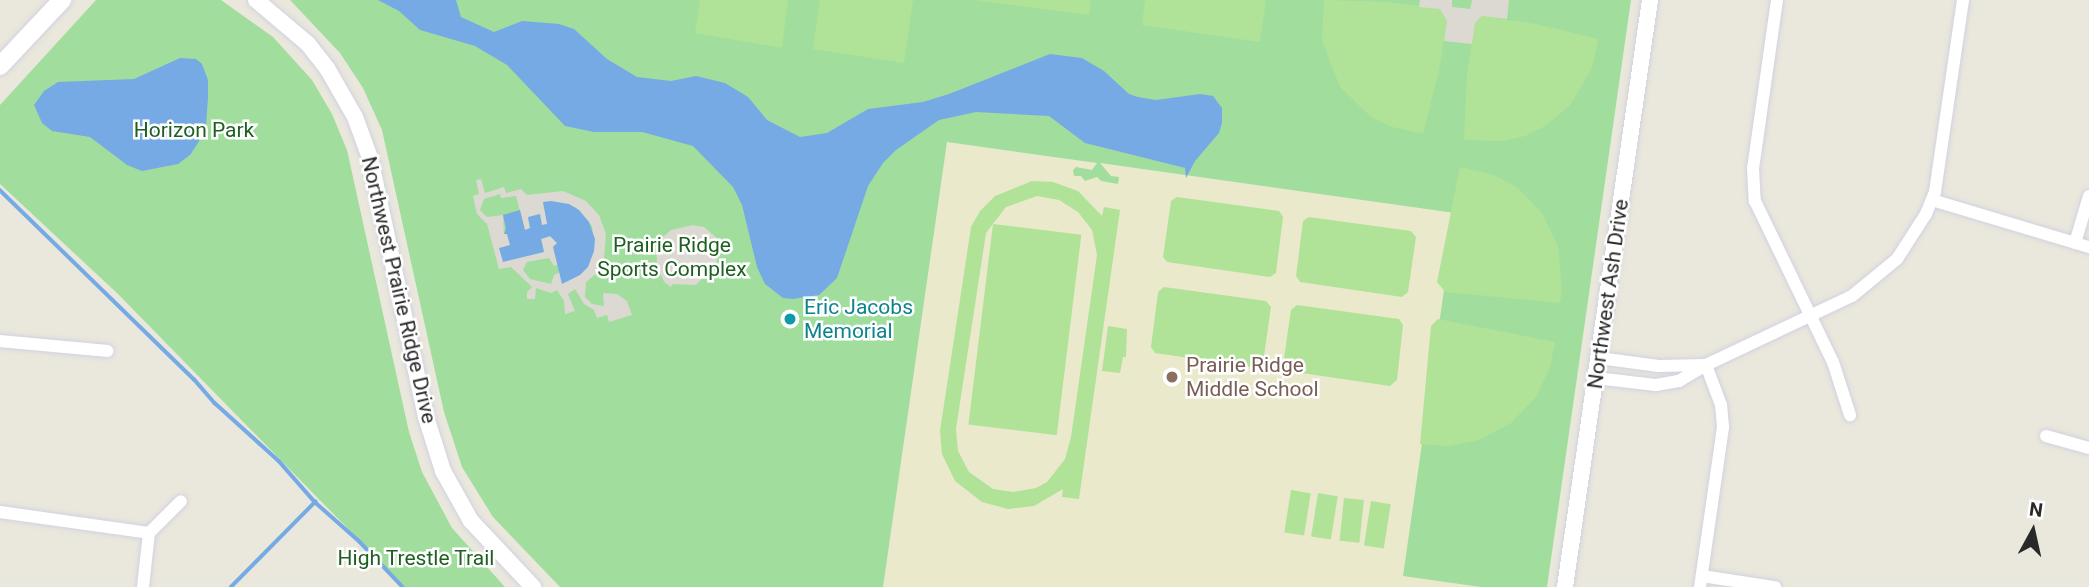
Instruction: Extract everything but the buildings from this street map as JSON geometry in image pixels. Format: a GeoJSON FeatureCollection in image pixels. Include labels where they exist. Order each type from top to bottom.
{"type":"FeatureCollection","features":[{"type":"Feature","properties":{"kind":"main road"},"geometry":{"type":"LineString","coordinates":[[0,66],[62,0]]}},
{"type":"Feature","properties":{"kind":"street","name":"Northwest Prairie Ridge Drive"},"geometry":{"type":"LineString","coordinates":[[256,0],[308,44],[327,68],[355,117],[370,158],[426,416],[443,471],[471,520],[533,587]]}},
{"type":"Feature","properties":{"kind":"street","name":"Northwest Ash Drive"},"geometry":{"type":"LineString","coordinates":[[1565,587],[1650,0]]}},
{"type":"Feature","properties":{"kind":"street"},"geometry":{"type":"LineString","coordinates":[[1777,0],[1752,184],[1761,217],[1833,362],[1850,415]]}},
{"type":"Feature","properties":{"kind":"street"},"geometry":{"type":"LineString","coordinates":[[1596,378],[1656,385],[1679,381],[1706,365],[1852,296],[1897,259],[1932,200],[1963,0]]}},
{"type":"Feature","properties":{"kind":"street"},"geometry":{"type":"LineString","coordinates":[[2075,243],[2089,196]]}},
{"type":"Feature","properties":{"kind":"street"},"geometry":{"type":"LineString","coordinates":[[1932,200],[2089,247]]}},
{"type":"Feature","properties":{"kind":"street"},"geometry":{"type":"LineString","coordinates":[[0,345],[108,351]]}},
{"type":"Feature","properties":{"kind":"street"},"geometry":{"type":"LineString","coordinates":[[1599,358],[1658,366],[1706,365]]}},
{"type":"Feature","properties":{"kind":"street"},"geometry":{"type":"LineString","coordinates":[[1706,365],[1721,405],[1723,427],[1701,582],[1775,587]]}},
{"type":"Feature","properties":{"kind":"street"},"geometry":{"type":"LineString","coordinates":[[2046,436],[2089,448]]}},
{"type":"Feature","properties":{"kind":"street"},"geometry":{"type":"LineString","coordinates":[[142,587],[149,533],[181,501]]}},
{"type":"Feature","properties":{"kind":"street"},"geometry":{"type":"LineString","coordinates":[[0,512],[149,533]]}},
{"type":"Feature","properties":{"kind":"shaded area"},"geometry":{"type":"Polygon","coordinates":[[[1420,0],[1452,0],[1452,7],[1470,9],[1472,0],[1509,0],[1507,19],[1482,16],[1475,23],[1472,44],[1444,41],[1447,21],[1440,9],[1419,7],[1420,0]]]}},
{"type":"Feature","properties":{"kind":"shaded area","name":"Prairie Ridge Middle School"},"geometry":{"type":"Polygon","coordinates":[[[947,142],[1455,213],[1403,576],[1481,587],[883,587],[947,142]]]}},
{"type":"Feature","properties":{"kind":"shaded area"},"geometry":{"type":"Polygon","coordinates":[[[481,179],[485,193],[504,187],[506,193],[521,189],[527,195],[563,191],[586,201],[599,215],[606,234],[604,259],[596,274],[586,282],[585,297],[592,304],[604,306],[603,293],[617,294],[627,301],[632,315],[609,322],[607,315],[597,318],[594,310],[584,304],[575,289],[568,294],[575,311],[565,314],[564,301],[557,290],[551,293],[536,288],[535,299],[527,299],[527,292],[532,287],[511,267],[499,269],[487,224],[477,214],[473,196],[479,194],[476,180],[481,179]],[[500,194],[484,199],[480,210],[487,217],[503,215],[504,234],[507,234],[510,245],[544,252],[541,239],[550,236],[557,243],[553,247],[558,265],[554,266],[549,258],[527,262],[523,270],[530,279],[551,284],[554,275],[560,272],[562,283],[594,251],[592,226],[575,207],[543,203],[548,224],[542,225],[528,218],[530,228],[525,230],[516,196],[501,198],[500,194]]]}},
{"type":"Feature","properties":{"kind":"shaded area"},"geometry":{"type":"Polygon","coordinates":[[[693,225],[704,227],[718,239],[720,248],[716,264],[696,285],[672,284],[671,287],[664,282],[657,265],[656,243],[671,230],[693,225]]]}},
{"type":"Feature","properties":{"kind":"green space","name":"Horizon Park"},"geometry":{"type":"Polygon","coordinates":[[[96,0],[221,0],[273,37],[312,80],[332,114],[347,150],[409,432],[422,472],[452,528],[505,587],[405,587],[118,294],[0,184],[0,105],[96,0]]]}},
{"type":"Feature","properties":{"kind":"green space","name":"Prairie Ridge Sports Complex"},"geometry":{"type":"Polygon","coordinates":[[[290,0],[1631,0],[1547,587],[1481,587],[1403,576],[1455,213],[1100,163],[1111,176],[1119,177],[1118,184],[1101,181],[1097,177],[1085,181],[1081,176],[1074,176],[1073,170],[1076,167],[1092,170],[1097,163],[947,142],[883,587],[560,587],[493,517],[462,467],[444,412],[382,130],[363,88],[340,53],[290,0]]]}},
{"type":"Feature","properties":{"kind":"green space"},"geometry":{"type":"Polygon","coordinates":[[[700,0],[788,0],[782,48],[695,33],[700,0]]]}},
{"type":"Feature","properties":{"kind":"green space"},"geometry":{"type":"Polygon","coordinates":[[[820,0],[913,0],[904,63],[813,49],[820,0]]]}},
{"type":"Feature","properties":{"kind":"green space"},"geometry":{"type":"Polygon","coordinates":[[[975,0],[1091,0],[1089,15],[975,0]]]}},
{"type":"Feature","properties":{"kind":"green space"},"geometry":{"type":"Polygon","coordinates":[[[1145,0],[1266,0],[1260,42],[1142,25],[1145,0]]]}},
{"type":"Feature","properties":{"kind":"green space"},"geometry":{"type":"Polygon","coordinates":[[[1324,0],[1388,2],[1440,9],[1447,21],[1439,70],[1423,134],[1392,127],[1370,116],[1340,87],[1322,40],[1324,0]]]}},
{"type":"Feature","properties":{"kind":"green space"},"geometry":{"type":"Polygon","coordinates":[[[1482,16],[1536,24],[1598,39],[1592,68],[1570,105],[1545,126],[1525,136],[1503,141],[1464,140],[1467,74],[1475,23],[1482,16]]]}},
{"type":"Feature","properties":{"kind":"green space"},"geometry":{"type":"Polygon","coordinates":[[[1460,167],[1494,175],[1518,188],[1542,213],[1558,246],[1562,289],[1560,303],[1445,292],[1437,282],[1460,167]]]}},
{"type":"Feature","properties":{"kind":"green space"},"geometry":{"type":"Polygon","coordinates":[[[1032,181],[1053,182],[1078,191],[1102,216],[1104,207],[1120,210],[1079,499],[1062,497],[1063,489],[1034,506],[1008,509],[982,502],[955,481],[942,454],[940,431],[971,227],[980,211],[995,196],[1032,181]],[[1037,196],[1006,207],[986,233],[956,429],[958,451],[969,472],[993,489],[1013,492],[1036,488],[1047,482],[1065,459],[1071,437],[1097,255],[1092,230],[1078,212],[1059,200],[1037,196]]]}},
{"type":"Feature","properties":{"kind":"green space"},"geometry":{"type":"Polygon","coordinates":[[[1177,197],[1279,211],[1283,217],[1276,273],[1270,277],[1167,262],[1163,257],[1171,201],[1177,197]]]}},
{"type":"Feature","properties":{"kind":"green space"},"geometry":{"type":"Polygon","coordinates":[[[1309,217],[1411,231],[1416,237],[1408,292],[1402,297],[1300,282],[1296,276],[1303,221],[1309,217]]]}},
{"type":"Feature","properties":{"kind":"green space"},"geometry":{"type":"Polygon","coordinates":[[[993,224],[1081,235],[1057,435],[968,424],[993,224]]]}},
{"type":"Feature","properties":{"kind":"green space"},"geometry":{"type":"Polygon","coordinates":[[[1164,287],[1266,301],[1271,307],[1263,363],[1258,368],[1155,353],[1151,347],[1158,292],[1164,287]]]}},
{"type":"Feature","properties":{"kind":"green space"},"geometry":{"type":"Polygon","coordinates":[[[1297,305],[1399,319],[1403,325],[1397,380],[1390,386],[1288,371],[1283,365],[1291,310],[1297,305]]]}},
{"type":"Feature","properties":{"kind":"green space"},"geometry":{"type":"Polygon","coordinates":[[[1438,319],[1555,342],[1550,367],[1536,397],[1511,423],[1479,440],[1448,446],[1420,444],[1431,326],[1438,319]]]}},
{"type":"Feature","properties":{"kind":"green space"},"geometry":{"type":"Polygon","coordinates":[[[1108,326],[1127,329],[1126,357],[1123,357],[1120,373],[1102,371],[1108,326]]]}},
{"type":"Feature","properties":{"kind":"green space"},"geometry":{"type":"Polygon","coordinates":[[[1291,490],[1311,493],[1304,536],[1284,532],[1291,490]]]}},
{"type":"Feature","properties":{"kind":"green space"},"geometry":{"type":"Polygon","coordinates":[[[1318,493],[1338,496],[1331,540],[1311,536],[1318,493]]]}},
{"type":"Feature","properties":{"kind":"green space"},"geometry":{"type":"Polygon","coordinates":[[[1344,498],[1364,500],[1359,543],[1340,541],[1344,498]]]}},
{"type":"Feature","properties":{"kind":"green space"},"geometry":{"type":"Polygon","coordinates":[[[1371,501],[1391,504],[1384,549],[1364,545],[1371,501]]]}},
{"type":"Feature","properties":{"kind":"water"},"geometry":{"type":"Polygon","coordinates":[[[378,0],[456,0],[461,17],[494,32],[522,21],[559,24],[574,29],[607,59],[637,77],[671,81],[696,76],[725,83],[748,97],[767,120],[800,137],[827,133],[868,109],[923,102],[949,94],[1050,54],[1082,58],[1104,71],[1129,94],[1138,97],[1156,100],[1200,94],[1213,96],[1222,108],[1222,123],[1219,133],[1195,161],[1186,178],[1185,168],[1085,143],[1049,116],[976,112],[939,120],[896,150],[883,163],[868,186],[837,278],[819,295],[783,298],[765,284],[757,267],[742,205],[733,187],[693,146],[642,132],[594,132],[565,126],[507,65],[475,46],[420,30],[399,11],[378,0]]]}},
{"type":"Feature","properties":{"kind":"water"},"geometry":{"type":"Polygon","coordinates":[[[180,58],[196,59],[202,64],[208,80],[208,98],[206,125],[198,143],[190,155],[178,164],[142,171],[127,165],[90,137],[52,131],[42,123],[34,105],[44,91],[58,82],[134,79],[180,58]]]}},
{"type":"Feature","properties":{"kind":"water"},"geometry":{"type":"Polygon","coordinates":[[[543,202],[569,204],[579,210],[589,222],[595,239],[588,267],[580,275],[562,284],[553,247],[557,243],[550,236],[541,239],[544,252],[503,262],[499,248],[510,245],[507,234],[504,234],[506,229],[503,215],[520,210],[525,230],[530,228],[528,217],[540,214],[542,225],[547,224],[543,202]]]}},
{"type":"Feature","properties":{"kind":"waterway"},"geometry":{"type":"LineString","coordinates":[[0,190],[194,379],[215,403],[279,461],[315,502],[360,542],[403,587]]}},
{"type":"Feature","properties":{"kind":"waterway"},"geometry":{"type":"LineString","coordinates":[[231,587],[315,502]]}},
{"type":"Feature","properties":{"kind":"place","name":"Eric Jacobs Memorial"},"geometry":{"type":"Point","coordinates":[790,319]}},
{"type":"Feature","properties":{"kind":"place","name":"Prairie Ridge Middle School"},"geometry":{"type":"Point","coordinates":[1172,377]}},
{"type":"Feature","properties":{"kind":"park label","name":"High Trestle Trail"},"geometry":{"type":"Point","coordinates":[416,558]}}]}
